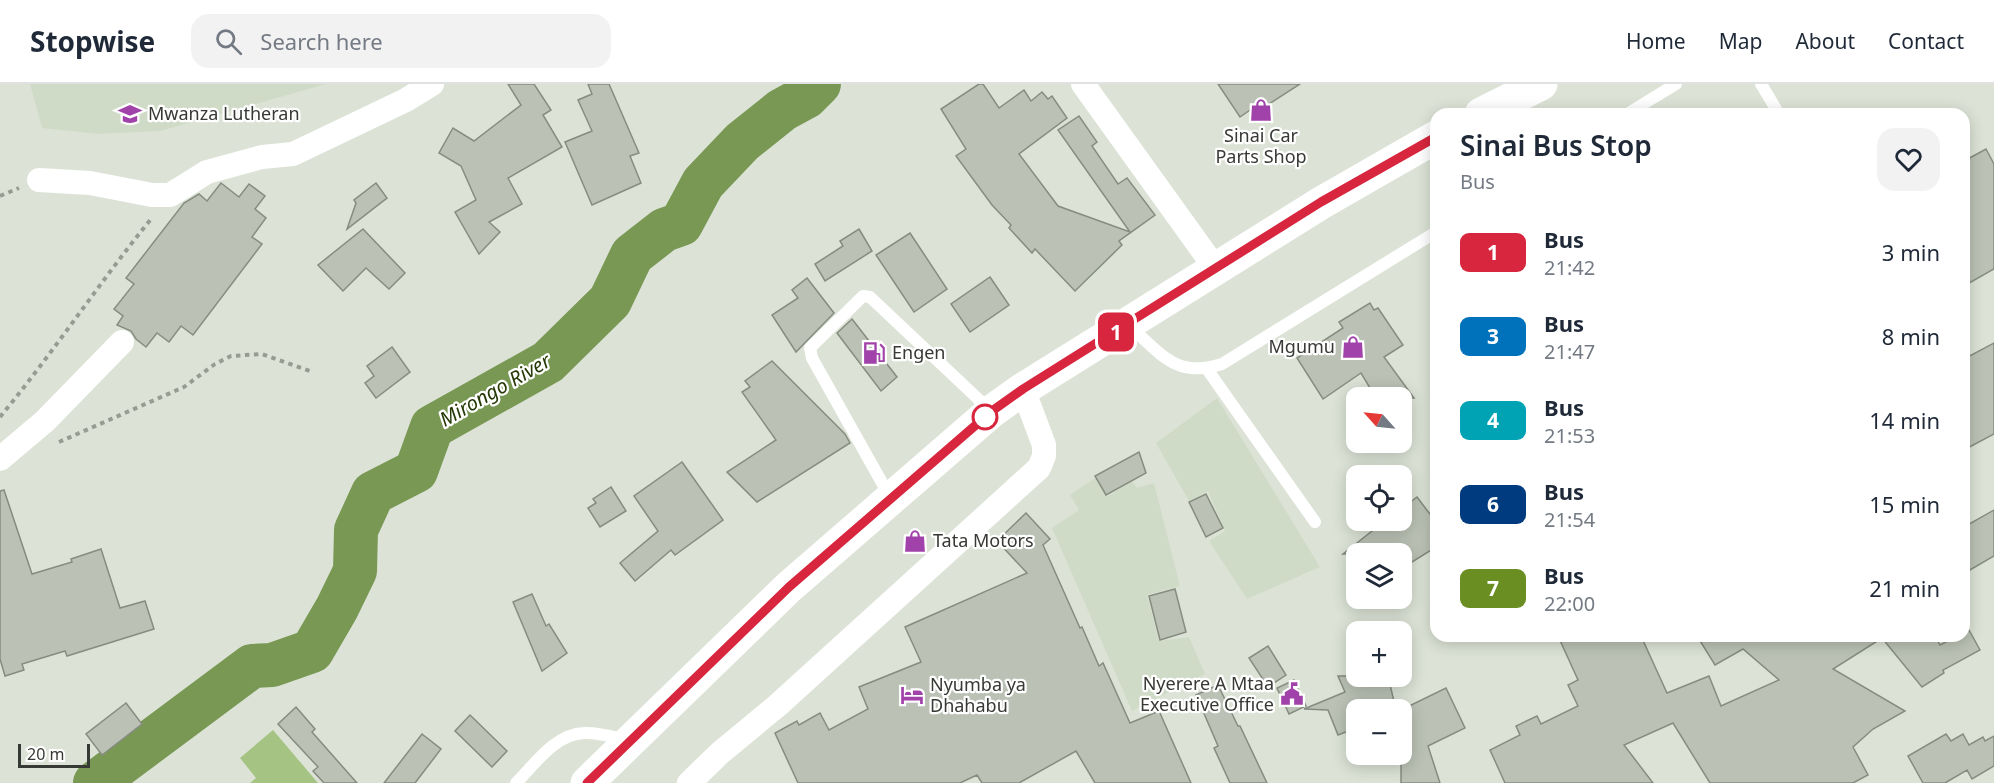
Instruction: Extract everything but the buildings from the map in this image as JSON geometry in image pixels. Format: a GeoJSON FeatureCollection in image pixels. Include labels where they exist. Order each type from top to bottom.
{"type":"FeatureCollection","features":[{"type":"Feature","properties":{"kind":"highway"},"geometry":{"type":"LineString","coordinates":[[1493,108],[1541,84]]}},
{"type":"Feature","properties":{"kind":"highway"},"geometry":{"type":"LineString","coordinates":[[587,783],[789,587],[992,411],[1023,389],[1321,202],[1430,140]]}},
{"type":"Feature","properties":{"kind":"street"},"geometry":{"type":"LineString","coordinates":[[39,180],[90,183],[152,195],[170,195],[207,172],[262,157],[293,154],[406,100],[432,84]]}},
{"type":"Feature","properties":{"kind":"street"},"geometry":{"type":"LineString","coordinates":[[1083,84],[1216,269]]}},
{"type":"Feature","properties":{"kind":"street"},"geometry":{"type":"LineString","coordinates":[[0,459],[45,421],[122,342]]}},
{"type":"Feature","properties":{"kind":"street"},"geometry":{"type":"LineString","coordinates":[[689,783],[1039,468],[1044,456],[1044,446],[1023,389]]}},
{"type":"Feature","properties":{"kind":"lane"},"geometry":{"type":"LineString","coordinates":[[1637,108],[1676,84]]}},
{"type":"Feature","properties":{"kind":"lane"},"geometry":{"type":"LineString","coordinates":[[1761,84],[1775,108]]}},
{"type":"Feature","properties":{"kind":"lane"},"geometry":{"type":"LineString","coordinates":[[1128,325],[1178,367],[1207,369],[1222,364],[1430,236]]}},
{"type":"Feature","properties":{"kind":"lane"},"geometry":{"type":"LineString","coordinates":[[891,498],[812,358],[810,348],[863,296],[870,297],[992,411]]}},
{"type":"Feature","properties":{"kind":"lane"},"geometry":{"type":"LineString","coordinates":[[1207,369],[1315,522]]}},
{"type":"Feature","properties":{"kind":"lane"},"geometry":{"type":"LineString","coordinates":[[516,783],[559,740],[571,734],[586,732],[631,741]]}},
{"type":"Feature","properties":{"kind":"path"},"geometry":{"type":"LineString","coordinates":[[0,417],[170,195]]}},
{"type":"Feature","properties":{"kind":"path"},"geometry":{"type":"LineString","coordinates":[[54,445],[184,387],[215,364],[231,356],[262,354],[310,371]]}},
{"type":"Feature","properties":{"kind":"shaded area","name":"Mwanza Lutheran"},"geometry":{"type":"Polygon","coordinates":[[[30,84],[326,84],[160,131],[98,134],[42,128],[30,84]]]}},
{"type":"Feature","properties":{"kind":"shaded area"},"geometry":{"type":"Polygon","coordinates":[[[1217,398],[1320,567],[1247,599],[1209,541],[1225,531],[1208,491],[1189,501],[1156,443],[1217,398]]]}},
{"type":"Feature","properties":{"kind":"shaded area"},"geometry":{"type":"Polygon","coordinates":[[[1095,478],[1108,496],[1132,481],[1137,488],[1154,483],[1180,586],[1147,595],[1159,641],[1189,637],[1205,674],[1132,711],[1052,528],[1079,510],[1070,495],[1095,478]]]}},
{"type":"Feature","properties":{"kind":"green space"},"geometry":{"type":"Polygon","coordinates":[[[273,730],[318,783],[250,783],[256,778],[240,758],[273,730]]]}},
{"type":"Feature","properties":{"kind":"waterway","name":"Mirongo River"},"geometry":{"type":"LineString","coordinates":[[95,783],[252,666],[272,665],[312,651],[355,571],[356,530],[373,493],[416,471],[432,427],[548,362],[610,301],[632,255],[664,230],[681,224],[703,183],[742,142],[782,110],[806,97],[819,84]]}},
{"type":"Feature","properties":{"kind":"bus line","name":"1"},"geometry":{"type":"LineString","coordinates":[[587,783],[789,587],[992,411],[1023,389],[1321,202],[1430,140]]}},
{"type":"Feature","properties":{"kind":"place","name":"Sinai Car Parts Shop"},"geometry":{"type":"Point","coordinates":[1261,110]}},
{"type":"Feature","properties":{"kind":"place","name":"Mwanza Lutheran"},"geometry":{"type":"Point","coordinates":[130,114]}},
{"type":"Feature","properties":{"kind":"place","name":"Mgumu"},"geometry":{"type":"Point","coordinates":[1353,347]}},
{"type":"Feature","properties":{"kind":"place","name":"Engen"},"geometry":{"type":"Point","coordinates":[874,353]}},
{"type":"Feature","properties":{"kind":"place","name":"Tata Motors"},"geometry":{"type":"Point","coordinates":[915,541]}},
{"type":"Feature","properties":{"kind":"place","name":"Nyerere A Mtaa Executive Office"},"geometry":{"type":"Point","coordinates":[1292,694]}},
{"type":"Feature","properties":{"kind":"place","name":"Nyumba ya Dhahabu"},"geometry":{"type":"Point","coordinates":[912,695]}}]}
